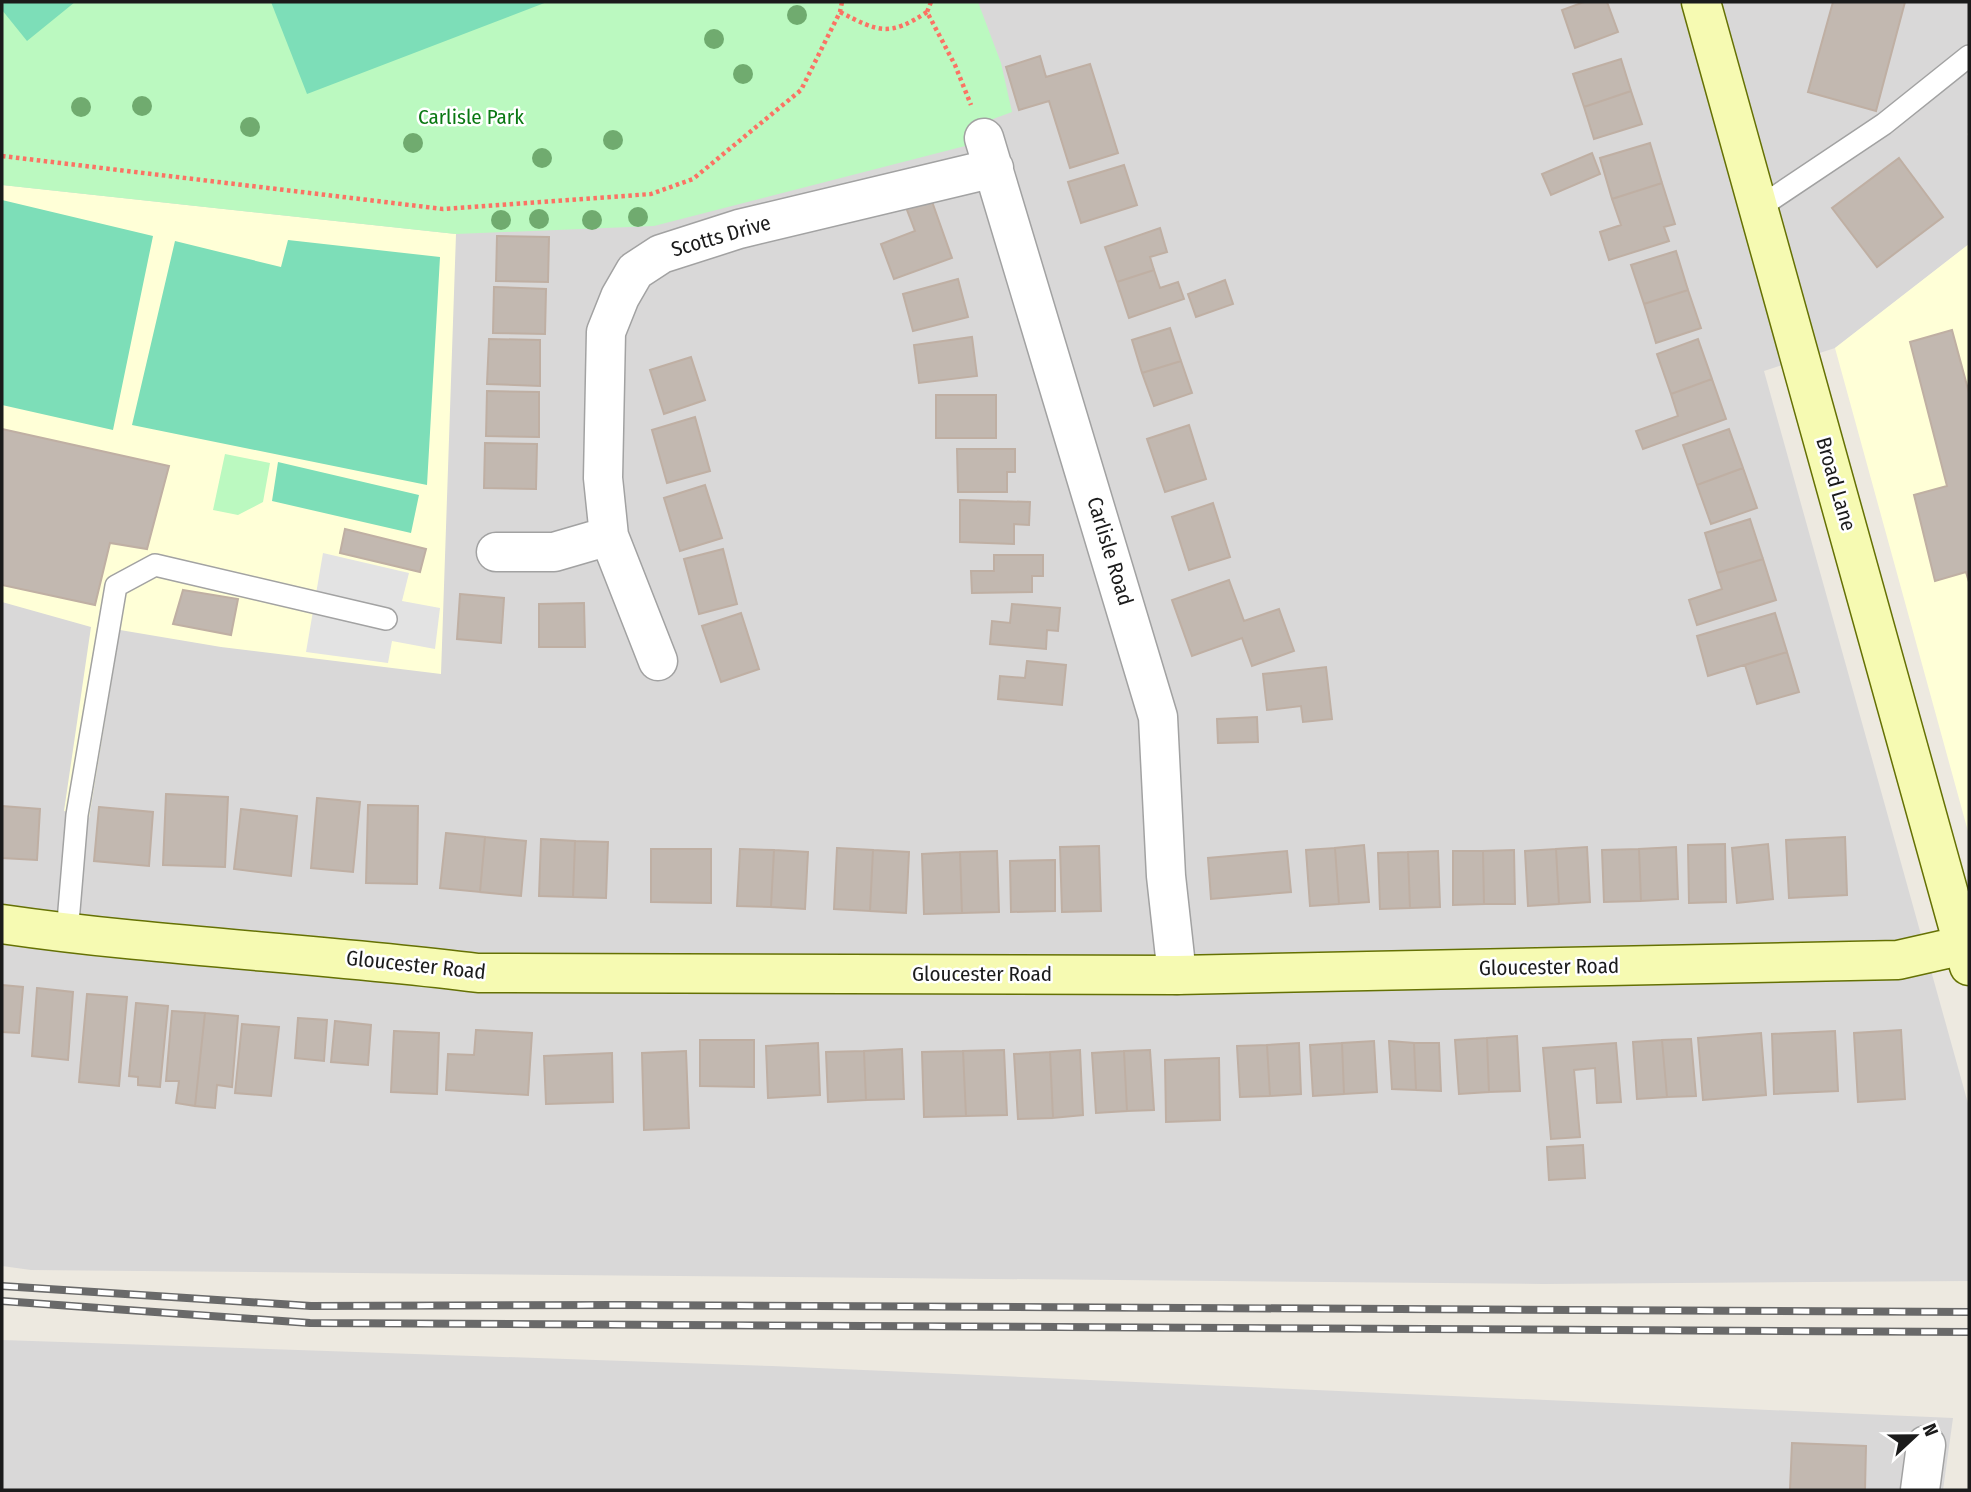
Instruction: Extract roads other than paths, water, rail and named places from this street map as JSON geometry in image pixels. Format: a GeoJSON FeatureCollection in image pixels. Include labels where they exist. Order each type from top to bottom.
{"type":"FeatureCollection","features":[{"type":"Feature","properties":{"kind":"street","name":"Broad Lane"},"geometry":{"type":"LineString","coordinates":[[1701,2],[1966,956]]}},
{"type":"Feature","properties":{"kind":"street","name":"Scotts Drive"},"geometry":{"type":"LineString","coordinates":[[659,661],[609,536],[603,478],[607,332],[620,296],[635,271],[661,254],[989,153]]}},
{"type":"Feature","properties":{"kind":"street","name":"Carlisle Road"},"geometry":{"type":"LineString","coordinates":[[989,153],[1158,717],[1167,876],[1177,975]]}},
{"type":"Feature","properties":{"kind":"street"},"geometry":{"type":"LineString","coordinates":[[496,552],[554,552],[609,536]]}},
{"type":"Feature","properties":{"kind":"street","name":"Gloucester Road"},"geometry":{"type":"LineString","coordinates":[[2,924],[67,933],[377,960],[478,973],[1177,975],[1898,960],[1966,956]]}},
{"type":"Feature","properties":{"kind":"street"},"geometry":{"type":"LineString","coordinates":[[1920,1490],[1926,1445]]}},
{"type":"Feature","properties":{"kind":"lane"},"geometry":{"type":"LineString","coordinates":[[1757,209],[1884,124],[1969,56]]}},
{"type":"Feature","properties":{"kind":"lane"},"geometry":{"type":"LineString","coordinates":[[67,933],[77,815],[116,586],[155,565],[386,619]]}},
{"type":"Feature","properties":{"kind":"railway"},"geometry":{"type":"LineString","coordinates":[[2,1286],[311,1306],[620,1305],[1969,1312]]}},
{"type":"Feature","properties":{"kind":"railway"},"geometry":{"type":"LineString","coordinates":[[2,1301],[310,1323],[1969,1332]]}},
{"type":"Feature","properties":{"kind":"park label","name":"Carlisle Park"},"geometry":{"type":"Point","coordinates":[471,117]}}]}
